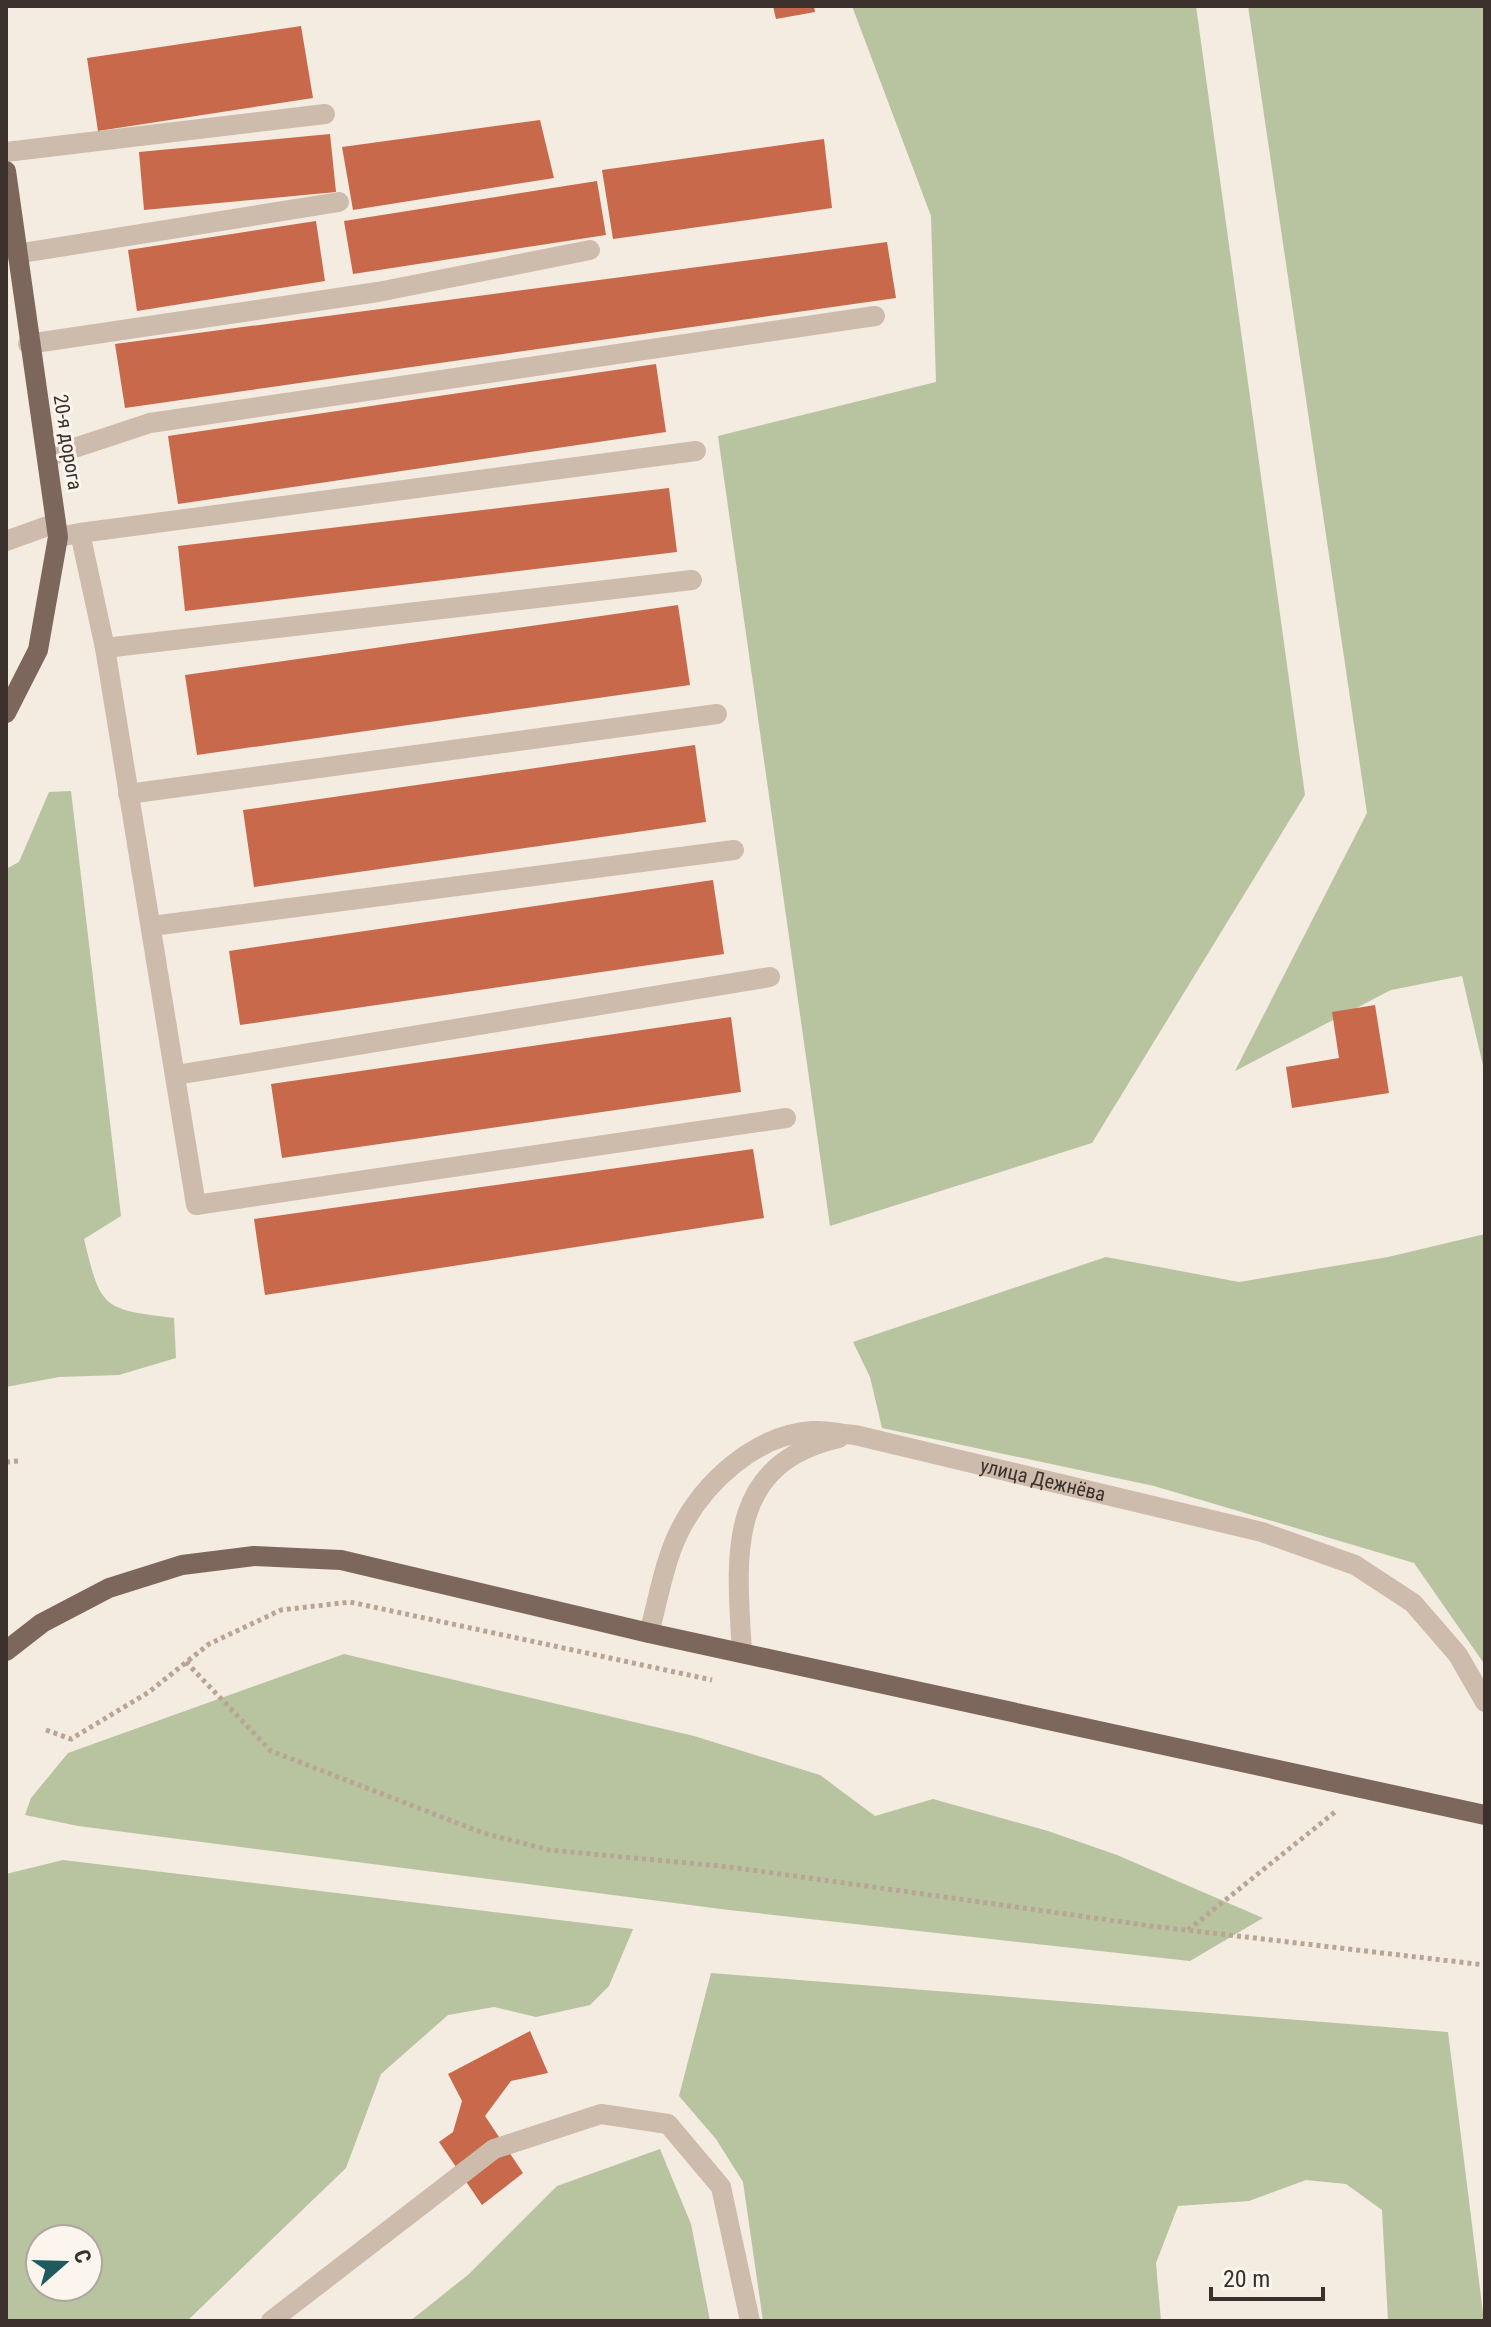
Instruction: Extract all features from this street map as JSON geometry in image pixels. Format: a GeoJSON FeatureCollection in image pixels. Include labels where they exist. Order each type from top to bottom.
{"type":"FeatureCollection","features":[{"type":"Feature","properties":{"kind":"main road","name":"20-я дорога"},"geometry":{"type":"LineString","coordinates":[[6,171],[28,344],[57,530],[38,650],[6,713]]}},
{"type":"Feature","properties":{"kind":"main road"},"geometry":{"type":"LineString","coordinates":[[6,1651],[42,1623],[109,1588],[182,1565],[254,1556],[341,1560],[649,1633],[1485,1815]]}},
{"type":"Feature","properties":{"kind":"street"},"geometry":{"type":"LineString","coordinates":[[6,152],[325,114]]}},
{"type":"Feature","properties":{"kind":"street"},"geometry":{"type":"LineString","coordinates":[[16,254],[339,202]]}},
{"type":"Feature","properties":{"kind":"street"},"geometry":{"type":"LineString","coordinates":[[28,344],[378,292],[590,250]]}},
{"type":"Feature","properties":{"kind":"street"},"geometry":{"type":"LineString","coordinates":[[47,457],[150,423],[875,316]]}},
{"type":"Feature","properties":{"kind":"street"},"geometry":{"type":"LineString","coordinates":[[6,541],[57,530],[80,533],[696,451]]}},
{"type":"Feature","properties":{"kind":"street"},"geometry":{"type":"LineString","coordinates":[[80,533],[105,648],[196,1205],[786,1118]]}},
{"type":"Feature","properties":{"kind":"street"},"geometry":{"type":"LineString","coordinates":[[105,648],[692,580]]}},
{"type":"Feature","properties":{"kind":"street"},"geometry":{"type":"LineString","coordinates":[[128,794],[717,714]]}},
{"type":"Feature","properties":{"kind":"street"},"geometry":{"type":"LineString","coordinates":[[152,926],[734,850]]}},
{"type":"Feature","properties":{"kind":"street"},"geometry":{"type":"LineString","coordinates":[[176,1075],[770,977]]}},
{"type":"Feature","properties":{"kind":"street","name":"улица Дежнёва"},"geometry":{"type":"LineString","coordinates":[[649,1633],[678,1533],[700,1498],[747,1453],[776,1438],[812,1430],[855,1435],[1262,1532],[1355,1565],[1413,1603],[1458,1655],[1485,1702]]}},
{"type":"Feature","properties":{"kind":"street"},"geometry":{"type":"LineString","coordinates":[[742,1653],[737,1554],[746,1514],[766,1479],[793,1455],[817,1443],[855,1435]]}},
{"type":"Feature","properties":{"kind":"street"},"geometry":{"type":"LineString","coordinates":[[271,2321],[494,2149],[601,2114],[668,2124],[721,2187],[750,2321]]}},
{"type":"Feature","properties":{"kind":"path"},"geometry":{"type":"LineString","coordinates":[[6,1462],[18,1461]]}},
{"type":"Feature","properties":{"kind":"path"},"geometry":{"type":"LineString","coordinates":[[46,1730],[71,1739],[149,1692],[209,1644],[281,1610],[350,1602],[723,1682]]}},
{"type":"Feature","properties":{"kind":"path"},"geometry":{"type":"LineString","coordinates":[[186,1662],[271,1751],[483,1833],[549,1850],[730,1867],[1188,1930],[1485,1965]]}},
{"type":"Feature","properties":{"kind":"path"},"geometry":{"type":"LineString","coordinates":[[1188,1930],[1335,1812]]}},
{"type":"Feature","properties":{"kind":"green space"},"geometry":{"type":"Polygon","coordinates":[[[852,6],[1196,6],[1305,795],[1092,1143],[830,1226],[718,436],[936,382],[931,216],[852,6]]]}},
{"type":"Feature","properties":{"kind":"green space"},"geometry":{"type":"Polygon","coordinates":[[[1248,6],[1485,6],[1485,1074],[1462,976],[1391,990],[1235,1071],[1367,813],[1248,6]]]}},
{"type":"Feature","properties":{"kind":"green space"},"geometry":{"type":"Polygon","coordinates":[[[71,791],[121,1216],[84,1239],[95,1280],[108,1301],[132,1312],[174,1318],[176,1358],[119,1375],[59,1377],[6,1387],[6,869],[19,862],[49,792],[71,791]]]}},
{"type":"Feature","properties":{"kind":"green space"},"geometry":{"type":"Polygon","coordinates":[[[1485,1234],[1485,1665],[1414,1563],[1154,1486],[882,1428],[870,1377],[853,1342],[1106,1257],[1239,1282],[1388,1257],[1485,1234]]]}},
{"type":"Feature","properties":{"kind":"green space"},"geometry":{"type":"Polygon","coordinates":[[[344,1654],[694,1736],[820,1775],[875,1816],[933,1799],[1048,1831],[1117,1855],[1263,1918],[1190,1961],[729,1910],[78,1826],[25,1815],[31,1798],[68,1753],[344,1654]]]}},
{"type":"Feature","properties":{"kind":"green space"},"geometry":{"type":"Polygon","coordinates":[[[63,1860],[633,1929],[609,1986],[590,2005],[536,2017],[494,2007],[448,2015],[381,2074],[346,2168],[187,2321],[6,2321],[6,1874],[63,1860]]]}},
{"type":"Feature","properties":{"kind":"green space"},"geometry":{"type":"Polygon","coordinates":[[[711,1973],[1448,2032],[1484,2321],[1388,2321],[1382,2210],[1346,2184],[1306,2180],[1249,2201],[1178,2206],[1156,2263],[1161,2321],[763,2321],[743,2182],[716,2139],[679,2096],[711,1973]]]}},
{"type":"Feature","properties":{"kind":"green space"},"geometry":{"type":"Polygon","coordinates":[[[660,2149],[691,2224],[710,2321],[410,2321],[469,2274],[557,2186],[660,2149]]]}},
{"type":"Feature","properties":{"kind":"building"},"geometry":{"type":"Polygon","coordinates":[[[773,6],[814,6],[815,12],[776,19],[773,6]]]}},
{"type":"Feature","properties":{"kind":"building"},"geometry":{"type":"Polygon","coordinates":[[[301,26],[313,98],[98,131],[87,58],[301,26]]]}},
{"type":"Feature","properties":{"kind":"building"},"geometry":{"type":"Polygon","coordinates":[[[540,120],[554,178],[353,210],[342,147],[540,120]]]}},
{"type":"Feature","properties":{"kind":"building"},"geometry":{"type":"Polygon","coordinates":[[[330,134],[336,192],[144,210],[139,152],[330,134]]]}},
{"type":"Feature","properties":{"kind":"building"},"geometry":{"type":"Polygon","coordinates":[[[824,139],[832,208],[613,239],[602,170],[824,139]]]}},
{"type":"Feature","properties":{"kind":"building"},"geometry":{"type":"Polygon","coordinates":[[[597,181],[606,235],[353,274],[344,221],[597,181]]]}},
{"type":"Feature","properties":{"kind":"building"},"geometry":{"type":"Polygon","coordinates":[[[316,221],[325,281],[137,311],[128,250],[316,221]]]}},
{"type":"Feature","properties":{"kind":"building"},"geometry":{"type":"Polygon","coordinates":[[[887,242],[896,298],[125,408],[115,344],[887,242]]]}},
{"type":"Feature","properties":{"kind":"building"},"geometry":{"type":"Polygon","coordinates":[[[656,364],[666,432],[178,504],[168,436],[656,364]]]}},
{"type":"Feature","properties":{"kind":"building"},"geometry":{"type":"Polygon","coordinates":[[[669,488],[677,552],[185,611],[178,546],[669,488]]]}},
{"type":"Feature","properties":{"kind":"building"},"geometry":{"type":"Polygon","coordinates":[[[678,605],[690,685],[197,755],[185,675],[678,605]]]}},
{"type":"Feature","properties":{"kind":"building"},"geometry":{"type":"Polygon","coordinates":[[[695,745],[706,822],[254,887],[243,810],[695,745]]]}},
{"type":"Feature","properties":{"kind":"building"},"geometry":{"type":"Polygon","coordinates":[[[713,880],[724,954],[240,1025],[229,951],[713,880]]]}},
{"type":"Feature","properties":{"kind":"building"},"geometry":{"type":"Polygon","coordinates":[[[1375,1005],[1389,1093],[1292,1108],[1286,1067],[1339,1058],[1332,1012],[1375,1005]]]}},
{"type":"Feature","properties":{"kind":"building"},"geometry":{"type":"Polygon","coordinates":[[[731,1017],[741,1092],[282,1158],[271,1084],[731,1017]]]}},
{"type":"Feature","properties":{"kind":"building"},"geometry":{"type":"Polygon","coordinates":[[[753,1149],[764,1218],[265,1295],[254,1219],[753,1149]]]}},
{"type":"Feature","properties":{"kind":"building"},"geometry":{"type":"Polygon","coordinates":[[[530,2031],[548,2073],[511,2081],[485,2116],[523,2173],[482,2205],[439,2142],[453,2132],[462,2101],[448,2074],[530,2031]]]}}]}
